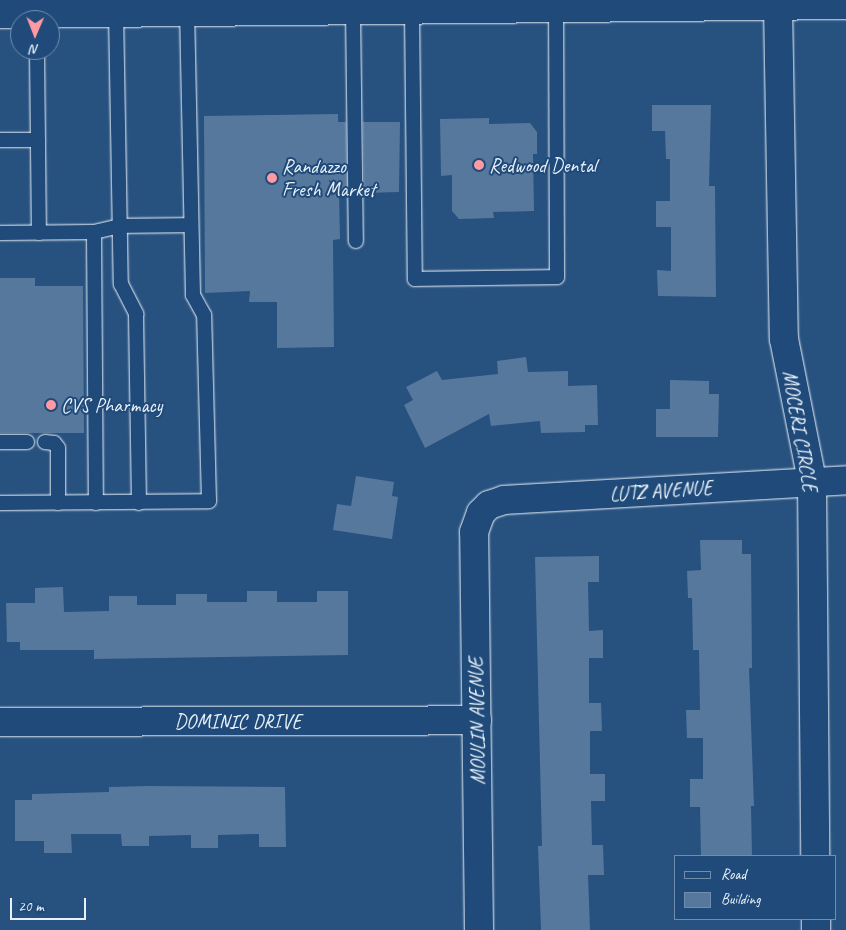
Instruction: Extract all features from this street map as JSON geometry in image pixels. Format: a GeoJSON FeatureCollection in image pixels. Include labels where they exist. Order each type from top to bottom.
{"type":"FeatureCollection","features":[{"type":"Feature","properties":{"kind":"street"},"geometry":{"type":"LineString","coordinates":[[60,11],[309,5],[353,9],[412,9],[556,8],[636,4],[846,5]]}},
{"type":"Feature","properties":{"kind":"street","name":"MOCERI CIRCLE"},"geometry":{"type":"LineString","coordinates":[[778,5],[784,339],[812,482],[815,855]]}},
{"type":"Feature","properties":{"kind":"street","name":"LUTZ AVENUE"},"geometry":{"type":"LineString","coordinates":[[481,513],[490,505],[504,500],[846,480]]}},
{"type":"Feature","properties":{"kind":"street","name":"MOULIN AVENUE"},"geometry":{"type":"LineString","coordinates":[[479,930],[474,532],[481,513]]}},
{"type":"Feature","properties":{"kind":"street","name":"DOMINIC DRIVE"},"geometry":{"type":"LineString","coordinates":[[0,722],[477,720]]}},
{"type":"Feature","properties":{"kind":"lane"},"geometry":{"type":"LineString","coordinates":[[0,504],[208,501],[204,315],[194,295],[191,225],[173,7]]}},
{"type":"Feature","properties":{"kind":"lane"},"geometry":{"type":"LineString","coordinates":[[412,9],[415,279],[557,277],[556,8]]}},
{"type":"Feature","properties":{"kind":"lane"},"geometry":{"type":"LineString","coordinates":[[353,9],[356,241]]}},
{"type":"Feature","properties":{"kind":"lane"},"geometry":{"type":"LineString","coordinates":[[116,11],[121,284],[136,314],[139,502]]}},
{"type":"Feature","properties":{"kind":"lane"},"geometry":{"type":"LineString","coordinates":[[37,60],[39,233]]}},
{"type":"Feature","properties":{"kind":"lane"},"geometry":{"type":"LineString","coordinates":[[0,140],[38,140]]}},
{"type":"Feature","properties":{"kind":"lane"},"geometry":{"type":"LineString","coordinates":[[0,233],[94,232],[120,226],[191,225]]}},
{"type":"Feature","properties":{"kind":"lane"},"geometry":{"type":"LineString","coordinates":[[94,232],[96,503]]}},
{"type":"Feature","properties":{"kind":"lane"},"geometry":{"type":"LineString","coordinates":[[0,442],[27,442]]}},
{"type":"Feature","properties":{"kind":"lane"},"geometry":{"type":"LineString","coordinates":[[45,442],[54,443],[58,448],[58,503]]}},
{"type":"Feature","properties":{"kind":"building"},"geometry":{"type":"Polygon","coordinates":[[[652,105],[711,105],[709,186],[715,186],[716,297],[658,296],[657,270],[671,271],[671,227],[656,227],[656,201],[670,201],[670,159],[666,159],[665,131],[652,131],[652,105]]]}},
{"type":"Feature","properties":{"kind":"building","name":"Randazzo Fresh Market"},"geometry":{"type":"Polygon","coordinates":[[[338,114],[338,122],[346,122],[347,193],[339,193],[340,239],[333,240],[334,347],[277,348],[277,302],[249,302],[250,291],[205,293],[204,116],[338,114]]]}},
{"type":"Feature","properties":{"kind":"building","name":"Redwood Dental"},"geometry":{"type":"Polygon","coordinates":[[[489,118],[489,124],[530,123],[537,132],[537,154],[533,154],[534,211],[493,212],[494,218],[459,219],[452,211],[452,175],[441,176],[440,119],[489,118]]]}},
{"type":"Feature","properties":{"kind":"building"},"geometry":{"type":"Polygon","coordinates":[[[363,122],[400,122],[399,192],[364,193],[363,122]]]}},
{"type":"Feature","properties":{"kind":"building","name":"CVS Pharmacy"},"geometry":{"type":"Polygon","coordinates":[[[0,278],[35,278],[35,286],[83,286],[84,433],[0,433],[0,278]]]}},
{"type":"Feature","properties":{"kind":"building"},"geometry":{"type":"Polygon","coordinates":[[[526,357],[528,372],[568,371],[568,386],[597,385],[598,425],[585,425],[585,432],[541,433],[540,421],[491,426],[489,414],[425,448],[404,405],[413,400],[406,387],[437,371],[442,380],[498,374],[497,361],[526,357]]]}},
{"type":"Feature","properties":{"kind":"building"},"geometry":{"type":"Polygon","coordinates":[[[670,380],[709,381],[709,394],[719,394],[718,437],[656,437],[656,409],[670,409],[670,380]]]}},
{"type":"Feature","properties":{"kind":"building"},"geometry":{"type":"Polygon","coordinates":[[[356,476],[394,482],[392,496],[398,497],[392,539],[333,530],[337,504],[351,506],[356,476]]]}},
{"type":"Feature","properties":{"kind":"building"},"geometry":{"type":"Polygon","coordinates":[[[700,540],[742,540],[742,554],[751,554],[752,668],[749,668],[754,806],[751,806],[752,855],[701,855],[700,807],[690,807],[690,779],[703,779],[703,738],[687,738],[686,710],[700,710],[699,650],[693,650],[692,598],[688,598],[687,571],[701,570],[700,540]]]}},
{"type":"Feature","properties":{"kind":"building"},"geometry":{"type":"Polygon","coordinates":[[[599,556],[599,582],[588,582],[589,631],[603,630],[603,658],[589,658],[589,703],[601,703],[602,731],[590,731],[590,774],[605,774],[605,801],[591,801],[592,845],[603,845],[604,875],[588,875],[590,930],[541,930],[538,846],[542,846],[535,557],[599,556]]]}},
{"type":"Feature","properties":{"kind":"building"},"geometry":{"type":"Polygon","coordinates":[[[63,587],[64,612],[109,611],[109,596],[137,596],[137,605],[176,605],[176,594],[207,594],[207,602],[247,602],[247,591],[277,591],[277,602],[317,602],[317,591],[348,591],[348,655],[94,659],[94,650],[20,650],[20,642],[7,642],[6,603],[35,603],[35,588],[63,587]]]}},
{"type":"Feature","properties":{"kind":"building"},"geometry":{"type":"Polygon","coordinates":[[[109,787],[285,787],[286,847],[259,847],[259,834],[218,835],[218,848],[191,848],[191,835],[149,836],[149,846],[122,846],[121,834],[71,834],[72,853],[44,853],[44,841],[15,841],[15,800],[32,800],[32,794],[109,792],[109,787]]]}},
{"type":"Feature","properties":{"kind":"place","name":"Redwood Dental"},"geometry":{"type":"Point","coordinates":[479,165]}},
{"type":"Feature","properties":{"kind":"place","name":"Randazzo Fresh Market"},"geometry":{"type":"Point","coordinates":[272,178]}},
{"type":"Feature","properties":{"kind":"place","name":"CVS Pharmacy"},"geometry":{"type":"Point","coordinates":[51,405]}}]}
